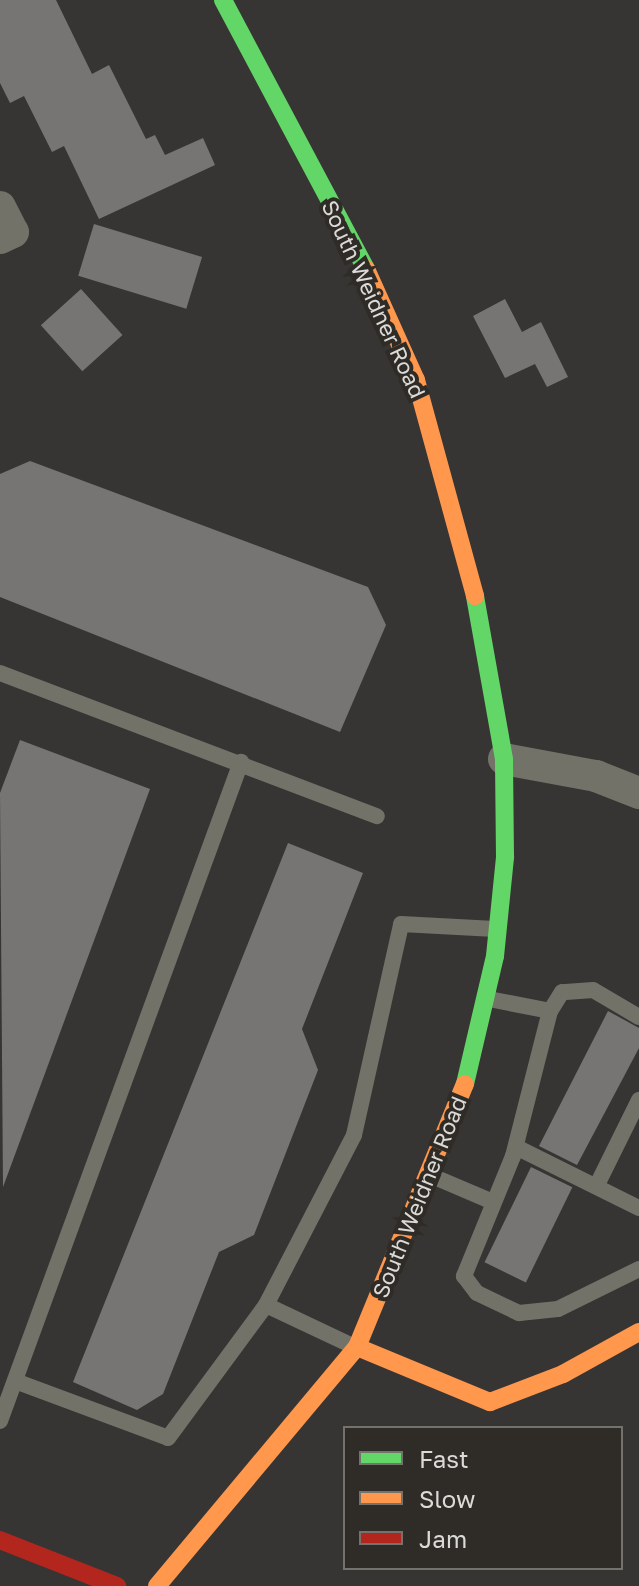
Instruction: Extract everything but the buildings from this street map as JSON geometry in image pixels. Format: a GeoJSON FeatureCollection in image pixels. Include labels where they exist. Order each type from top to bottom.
{"type":"FeatureCollection","features":[{"type":"Feature","properties":{"kind":"main road","name":"South Weidner Road"},"geometry":{"type":"LineString","coordinates":[[157,1586],[357,1347],[453,1123],[486,999],[505,857],[504,759],[474,593],[416,380],[365,267],[223,0]]}},
{"type":"Feature","properties":{"kind":"main road"},"geometry":{"type":"LineString","coordinates":[[357,1347],[490,1402],[563,1374],[639,1332]]}},
{"type":"Feature","properties":{"kind":"main road"},"geometry":{"type":"LineString","coordinates":[[0,1540],[117,1586]]}},
{"type":"Feature","properties":{"kind":"street"},"geometry":{"type":"LineString","coordinates":[[504,759],[596,776],[639,793]]}},
{"type":"Feature","properties":{"kind":"lane"},"geometry":{"type":"LineString","coordinates":[[0,673],[377,816]]}},
{"type":"Feature","properties":{"kind":"lane"},"geometry":{"type":"LineString","coordinates":[[0,1421],[241,762]]}},
{"type":"Feature","properties":{"kind":"lane"},"geometry":{"type":"LineString","coordinates":[[15,1381],[168,1438],[266,1305],[354,1135],[401,924],[497,929]]}},
{"type":"Feature","properties":{"kind":"lane"},"geometry":{"type":"LineString","coordinates":[[639,1017],[593,990],[562,992],[550,1011],[516,1147],[464,1276],[477,1293],[519,1313],[558,1309],[639,1269]]}},
{"type":"Feature","properties":{"kind":"lane"},"geometry":{"type":"LineString","coordinates":[[486,999],[550,1011]]}},
{"type":"Feature","properties":{"kind":"lane"},"geometry":{"type":"LineString","coordinates":[[597,1185],[639,1100]]}},
{"type":"Feature","properties":{"kind":"lane"},"geometry":{"type":"LineString","coordinates":[[516,1147],[639,1208]]}},
{"type":"Feature","properties":{"kind":"lane"},"geometry":{"type":"LineString","coordinates":[[431,1175],[493,1202]]}},
{"type":"Feature","properties":{"kind":"lane"},"geometry":{"type":"LineString","coordinates":[[266,1305],[357,1347]]}},
{"type":"Feature","properties":{"kind":"traffic: fast"},"geometry":{"type":"LineString","coordinates":[[223,0],[366,269]]}},
{"type":"Feature","properties":{"kind":"traffic: fast"},"geometry":{"type":"LineString","coordinates":[[465,1084],[495,956],[505,857],[504,759],[475,596]]}},
{"type":"Feature","properties":{"kind":"traffic: slow"},"geometry":{"type":"LineString","coordinates":[[366,269],[416,380],[475,596]]}},
{"type":"Feature","properties":{"kind":"traffic: slow"},"geometry":{"type":"LineString","coordinates":[[157,1586],[357,1347],[465,1084]]}},
{"type":"Feature","properties":{"kind":"traffic: slow"},"geometry":{"type":"LineString","coordinates":[[357,1347],[490,1402],[563,1374],[639,1332]]}},
{"type":"Feature","properties":{"kind":"traffic: jam"},"geometry":{"type":"LineString","coordinates":[[0,1540],[117,1586]]}}]}
